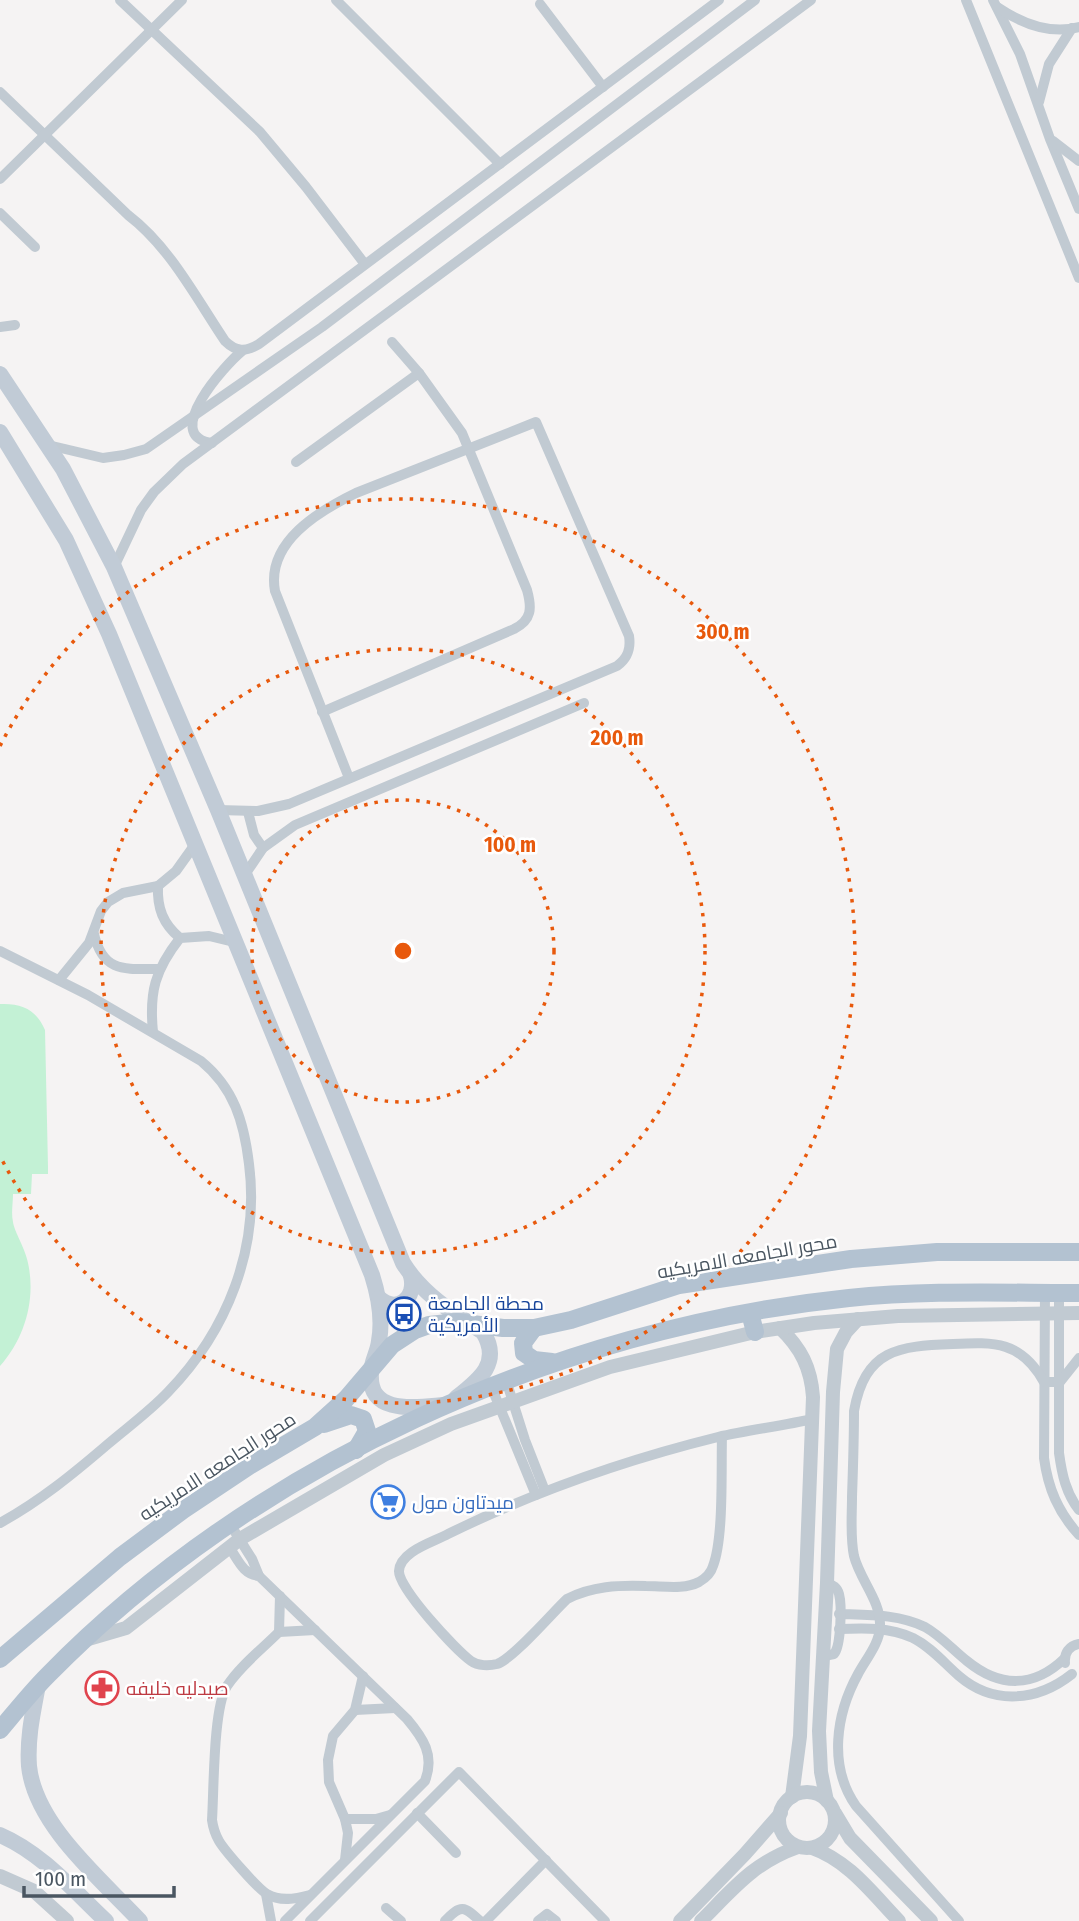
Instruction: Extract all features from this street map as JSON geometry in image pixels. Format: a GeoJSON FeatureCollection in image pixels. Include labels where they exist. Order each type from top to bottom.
{"type":"FeatureCollection","features":[{"type":"Feature","properties":{"kind":"main road"},"geometry":{"type":"LineString","coordinates":[[0,374],[48,445],[114,567],[218,810],[396,1248],[411,1276],[439,1303],[483,1332],[487,1339],[490,1347],[489,1364],[480,1378],[448,1404],[404,1408],[387,1404],[371,1383],[372,1366],[380,1339],[379,1298],[367,1263],[110,634],[66,540],[0,432]]}},
{"type":"Feature","properties":{"kind":"main road","name":"محور الجامعه الامريكيه"},"geometry":{"type":"LineString","coordinates":[[0,1659],[120,1557],[183,1510],[249,1466],[315,1427],[346,1399],[392,1345],[415,1330],[443,1322],[534,1328],[571,1320],[679,1286],[805,1264],[937,1252],[1079,1252]]}},
{"type":"Feature","properties":{"kind":"main road"},"geometry":{"type":"LineString","coordinates":[[379,1298],[389,1305],[401,1304],[407,1300],[413,1290],[411,1276]]}},
{"type":"Feature","properties":{"kind":"main road"},"geometry":{"type":"LineString","coordinates":[[0,1730],[38,1685],[155,1580],[233,1537],[292,1485],[448,1404],[498,1383],[552,1362],[679,1328],[750,1313],[877,1295],[1079,1293]]}},
{"type":"Feature","properties":{"kind":"main road"},"geometry":{"type":"LineString","coordinates":[[750,1313],[755,1332]]}},
{"type":"Feature","properties":{"kind":"main road"},"geometry":{"type":"LineString","coordinates":[[534,1328],[523,1343],[524,1353],[534,1360],[552,1362]]}},
{"type":"Feature","properties":{"kind":"main road"},"geometry":{"type":"LineString","coordinates":[[315,1427],[351,1415],[360,1417],[366,1423],[367,1431],[356,1450]]}},
{"type":"Feature","properties":{"kind":"main road"},"geometry":{"type":"LineString","coordinates":[[38,1685],[29,1738],[29,1766],[37,1798],[63,1839],[140,1921]]}},
{"type":"Feature","properties":{"kind":"main road"},"geometry":{"type":"LineString","coordinates":[[0,1835],[16,1842],[42,1861],[106,1921]]}},
{"type":"Feature","properties":{"kind":"main road"},"geometry":{"type":"LineString","coordinates":[[42,1861],[63,1839]]}},
{"type":"Feature","properties":{"kind":"street"},"geometry":{"type":"LineString","coordinates":[[120,0],[260,132],[299,177],[364,263]]}},
{"type":"Feature","properties":{"kind":"street"},"geometry":{"type":"LineString","coordinates":[[0,179],[183,0]]}},
{"type":"Feature","properties":{"kind":"street"},"geometry":{"type":"LineString","coordinates":[[335,0],[500,164]]}},
{"type":"Feature","properties":{"kind":"street"},"geometry":{"type":"LineString","coordinates":[[0,92],[128,215],[145,228],[165,252],[225,341],[234,349],[242,351],[259,344],[719,0]]}},
{"type":"Feature","properties":{"kind":"street"},"geometry":{"type":"LineString","coordinates":[[48,445],[103,458],[146,449],[323,327],[755,0]]}},
{"type":"Feature","properties":{"kind":"street"},"geometry":{"type":"LineString","coordinates":[[114,567],[141,510],[183,464],[811,0]]}},
{"type":"Feature","properties":{"kind":"street"},"geometry":{"type":"LineString","coordinates":[[966,0],[1079,278]]}},
{"type":"Feature","properties":{"kind":"street"},"geometry":{"type":"LineString","coordinates":[[994,3],[1032,24],[1059,30],[1076,27]]}},
{"type":"Feature","properties":{"kind":"street"},"geometry":{"type":"LineString","coordinates":[[994,3],[1020,54],[1050,139],[1079,209]]}},
{"type":"Feature","properties":{"kind":"street"},"geometry":{"type":"LineString","coordinates":[[540,4],[603,87]]}},
{"type":"Feature","properties":{"kind":"street"},"geometry":{"type":"LineString","coordinates":[[1039,105],[1049,64],[1076,27]]}},
{"type":"Feature","properties":{"kind":"street"},"geometry":{"type":"LineString","coordinates":[[1050,139],[1079,160]]}},
{"type":"Feature","properties":{"kind":"street"},"geometry":{"type":"LineString","coordinates":[[0,213],[35,247]]}},
{"type":"Feature","properties":{"kind":"street"},"geometry":{"type":"LineString","coordinates":[[0,327],[15,325]]}},
{"type":"Feature","properties":{"kind":"street"},"geometry":{"type":"LineString","coordinates":[[322,712],[514,629],[527,621],[531,609],[527,590],[462,433],[419,373],[392,341]]}},
{"type":"Feature","properties":{"kind":"street"},"geometry":{"type":"LineString","coordinates":[[212,443],[203,441],[195,434],[192,424],[212,381],[225,365],[242,351]]}},
{"type":"Feature","properties":{"kind":"street"},"geometry":{"type":"LineString","coordinates":[[296,462],[419,373]]}},
{"type":"Feature","properties":{"kind":"street"},"geometry":{"type":"LineString","coordinates":[[218,810],[248,812],[289,804],[621,663],[630,648],[629,636],[536,422],[356,492],[306,524],[283,548],[276,561],[275,591],[349,778]]}},
{"type":"Feature","properties":{"kind":"street"},"geometry":{"type":"LineString","coordinates":[[536,701],[545,719]]}},
{"type":"Feature","properties":{"kind":"street"},"geometry":{"type":"LineString","coordinates":[[244,876],[263,848],[295,825],[584,703]]}},
{"type":"Feature","properties":{"kind":"street"},"geometry":{"type":"LineString","coordinates":[[518,708],[527,727]]}},
{"type":"Feature","properties":{"kind":"street"},"geometry":{"type":"LineString","coordinates":[[396,758],[405,778]]}},
{"type":"Feature","properties":{"kind":"street"},"geometry":{"type":"LineString","coordinates":[[248,812],[254,835],[263,848]]}},
{"type":"Feature","properties":{"kind":"street"},"geometry":{"type":"LineString","coordinates":[[59,980],[94,933],[101,911],[108,902],[123,893],[158,886],[183,862],[196,844]]}},
{"type":"Feature","properties":{"kind":"street"},"geometry":{"type":"LineString","coordinates":[[158,886],[158,903],[164,919],[180,939]]}},
{"type":"Feature","properties":{"kind":"street"},"geometry":{"type":"LineString","coordinates":[[94,933],[99,951],[111,964],[125,969],[159,969]]}},
{"type":"Feature","properties":{"kind":"street"},"geometry":{"type":"LineString","coordinates":[[153,1032],[152,992],[159,969],[180,939],[209,936],[238,943]]}},
{"type":"Feature","properties":{"kind":"street"},"geometry":{"type":"LineString","coordinates":[[0,951],[153,1032],[201,1060],[215,1072],[226,1085],[240,1116],[252,1195],[249,1233],[241,1270],[219,1326],[208,1345],[181,1379],[136,1422],[74,1475],[23,1511],[0,1523]]}},
{"type":"Feature","properties":{"kind":"street"},"geometry":{"type":"LineString","coordinates":[[1052,1293],[1044,1382],[1044,1458],[1048,1484],[1059,1509],[1079,1535]]}},
{"type":"Feature","properties":{"kind":"street"},"geometry":{"type":"LineString","coordinates":[[1052,1313],[1060,1382],[1059,1453],[1062,1476],[1070,1499],[1079,1510]]}},
{"type":"Feature","properties":{"kind":"street"},"geometry":{"type":"LineString","coordinates":[[285,1921],[425,1781],[429,1759],[422,1739],[395,1708],[259,1576],[244,1570],[233,1537],[384,1455],[451,1424],[610,1367],[755,1332],[858,1318],[1079,1313]]}},
{"type":"Feature","properties":{"kind":"street"},"geometry":{"type":"LineString","coordinates":[[701,1921],[754,1868],[774,1855],[829,1838],[835,1825],[820,1760],[836,1359],[840,1343],[858,1318]]}},
{"type":"Feature","properties":{"kind":"street"},"geometry":{"type":"LineString","coordinates":[[680,1921],[745,1854],[792,1797],[800,1736],[813,1419],[812,1384],[807,1365],[796,1345],[780,1328]]}},
{"type":"Feature","properties":{"kind":"street"},"geometry":{"type":"LineString","coordinates":[[959,1921],[856,1806],[843,1782],[838,1742],[844,1704],[881,1628],[880,1615],[857,1567],[852,1536],[854,1411],[866,1375],[882,1359],[901,1348],[981,1343],[1009,1346],[1020,1352],[1038,1370],[1044,1382]]}},
{"type":"Feature","properties":{"kind":"street"},"geometry":{"type":"LineString","coordinates":[[1060,1382],[1079,1358]]}},
{"type":"Feature","properties":{"kind":"street"},"geometry":{"type":"LineString","coordinates":[[1044,1382],[1060,1382]]}},
{"type":"Feature","properties":{"kind":"street"},"geometry":{"type":"LineString","coordinates":[[498,1383],[506,1403],[520,1424],[541,1493]]}},
{"type":"Feature","properties":{"kind":"street"},"geometry":{"type":"LineString","coordinates":[[498,1383],[506,1403],[508,1429],[541,1493]]}},
{"type":"Feature","properties":{"kind":"street"},"geometry":{"type":"LineString","coordinates":[[722,1436],[715,1563],[706,1577],[694,1584],[629,1585],[580,1592],[567,1599],[502,1662],[478,1664],[470,1660],[411,1597],[401,1580],[401,1562],[411,1553],[541,1493],[639,1458],[722,1436],[813,1419]]}},
{"type":"Feature","properties":{"kind":"street"},"geometry":{"type":"LineString","coordinates":[[508,1429],[520,1424]]}},
{"type":"Feature","properties":{"kind":"street"},"geometry":{"type":"LineString","coordinates":[[0,1515],[23,1511]]}},
{"type":"Feature","properties":{"kind":"street"},"geometry":{"type":"LineString","coordinates":[[824,1656],[837,1651],[839,1629],[839,1593],[833,1584],[827,1583]]}},
{"type":"Feature","properties":{"kind":"street"},"geometry":{"type":"LineString","coordinates":[[279,1632],[280,1596]]}},
{"type":"Feature","properties":{"kind":"street"},"geometry":{"type":"LineString","coordinates":[[839,1614],[880,1615],[904,1619],[927,1628],[985,1674],[1013,1681],[1035,1678],[1054,1668],[1065,1658],[1070,1648],[1079,1644]]}},
{"type":"Feature","properties":{"kind":"street"},"geometry":{"type":"LineString","coordinates":[[839,1629],[881,1628],[900,1633],[921,1643],[979,1690],[995,1695],[1033,1695],[1076,1675],[1065,1664],[1065,1658]]}},
{"type":"Feature","properties":{"kind":"street"},"geometry":{"type":"LineString","coordinates":[[312,1894],[296,1899],[279,1899],[266,1894],[222,1846],[212,1820],[218,1714],[222,1694],[231,1680],[279,1632],[315,1630]]}},
{"type":"Feature","properties":{"kind":"street"},"geometry":{"type":"LineString","coordinates":[[345,1861],[348,1840],[345,1819],[329,1783],[328,1759],[333,1736],[355,1710],[363,1676]]}},
{"type":"Feature","properties":{"kind":"street"},"geometry":{"type":"LineString","coordinates":[[355,1710],[395,1708]]}},
{"type":"Feature","properties":{"kind":"street"},"geometry":{"type":"LineString","coordinates":[[310,1921],[460,1772],[605,1921]]}},
{"type":"Feature","properties":{"kind":"street"},"geometry":{"type":"LineString","coordinates":[[792,1797],[810,1793],[830,1806],[850,1838],[931,1921]]}},
{"type":"Feature","properties":{"kind":"street"},"geometry":{"type":"LineString","coordinates":[[417,1813],[456,1853]]}},
{"type":"Feature","properties":{"kind":"street"},"geometry":{"type":"LineString","coordinates":[[780,1813],[780,1827],[792,1843],[835,1857],[898,1921]]}},
{"type":"Feature","properties":{"kind":"street"},"geometry":{"type":"LineString","coordinates":[[345,1819],[376,1819],[391,1815]]}},
{"type":"Feature","properties":{"kind":"street"},"geometry":{"type":"LineString","coordinates":[[486,1921],[546,1860]]}},
{"type":"Feature","properties":{"kind":"street"},"geometry":{"type":"LineString","coordinates":[[0,1877],[34,1891],[67,1921]]}},
{"type":"Feature","properties":{"kind":"street"},"geometry":{"type":"LineString","coordinates":[[266,1894],[271,1921]]}},
{"type":"Feature","properties":{"kind":"street"},"geometry":{"type":"LineString","coordinates":[[386,1908],[401,1921]]}},
{"type":"Feature","properties":{"kind":"street"},"geometry":{"type":"LineString","coordinates":[[445,1921],[456,1909],[462,1908],[468,1909],[480,1921]]}},
{"type":"Feature","properties":{"kind":"street"},"geometry":{"type":"LineString","coordinates":[[538,1921],[547,1914],[556,1921]]}},
{"type":"Feature","properties":{"kind":"green space"},"geometry":{"type":"Polygon","coordinates":[[[0,1004],[27,1009],[37,1017],[45,1030],[48,1174],[32,1174],[31,1194],[13,1194],[13,1222],[27,1258],[31,1290],[22,1331],[0,1366],[0,1004]]]}},
{"type":"Feature","properties":{"kind":"place","name":"محطة الجامعة الأمريكية"},"geometry":{"type":"Point","coordinates":[404,1314]}},
{"type":"Feature","properties":{"kind":"place","name":"ميدتاون مول"},"geometry":{"type":"Point","coordinates":[388,1502]}},
{"type":"Feature","properties":{"kind":"place","name":"صيدليه خليفه"},"geometry":{"type":"Point","coordinates":[102,1688]}}]}
